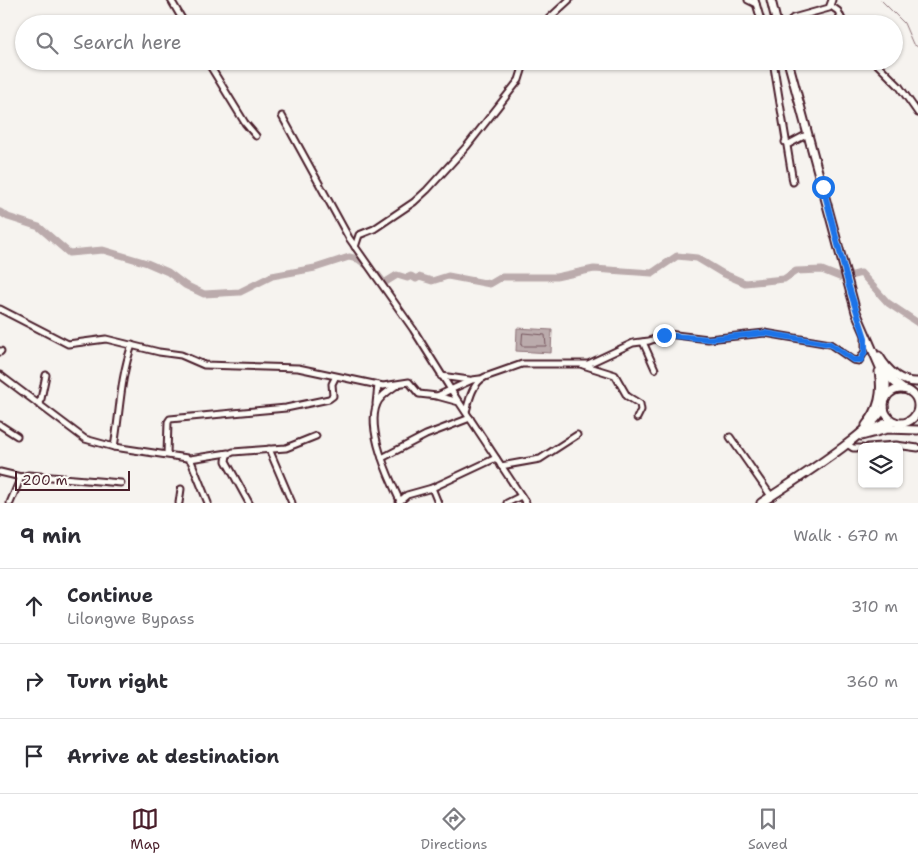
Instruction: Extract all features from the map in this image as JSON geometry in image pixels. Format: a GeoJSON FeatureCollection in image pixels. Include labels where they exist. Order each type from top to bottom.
{"type":"FeatureCollection","features":[{"type":"Feature","properties":{"kind":"main road"},"geometry":{"type":"LineString","coordinates":[[771,0],[775,15]]}},
{"type":"Feature","properties":{"kind":"main road"},"geometry":{"type":"LineString","coordinates":[[790,70],[849,287],[865,338],[886,381],[886,398],[878,418],[847,444]]}},
{"type":"Feature","properties":{"kind":"main road"},"geometry":{"type":"LineString","coordinates":[[865,338],[886,367],[896,376],[907,382],[918,382]]}},
{"type":"Feature","properties":{"kind":"main road"},"geometry":{"type":"LineString","coordinates":[[875,357],[890,378],[906,390],[918,405],[914,417],[904,422]]}},
{"type":"Feature","properties":{"kind":"main road"},"geometry":{"type":"LineString","coordinates":[[847,444],[871,418],[878,404],[881,384],[875,357]]}},
{"type":"Feature","properties":{"kind":"main road"},"geometry":{"type":"LineString","coordinates":[[886,398],[893,391],[918,389]]}},
{"type":"Feature","properties":{"kind":"main road"},"geometry":{"type":"LineString","coordinates":[[884,407],[887,417],[896,422]]}},
{"type":"Feature","properties":{"kind":"main road"},"geometry":{"type":"LineString","coordinates":[[761,503],[878,425],[896,422],[918,424]]}},
{"type":"Feature","properties":{"kind":"main road"},"geometry":{"type":"LineString","coordinates":[[861,436],[887,429],[918,430]]}},
{"type":"Feature","properties":{"kind":"street"},"geometry":{"type":"LineString","coordinates":[[171,0],[180,15]]}},
{"type":"Feature","properties":{"kind":"street"},"geometry":{"type":"LineString","coordinates":[[553,15],[569,0]]}},
{"type":"Feature","properties":{"kind":"street"},"geometry":{"type":"LineString","coordinates":[[748,0],[755,2],[759,15]]}},
{"type":"Feature","properties":{"kind":"street"},"geometry":{"type":"LineString","coordinates":[[805,15],[832,3],[840,15]]}},
{"type":"Feature","properties":{"kind":"street"},"geometry":{"type":"LineString","coordinates":[[213,70],[246,124],[256,136]]}},
{"type":"Feature","properties":{"kind":"street"},"geometry":{"type":"LineString","coordinates":[[354,248],[359,235],[374,228],[414,202],[467,146],[519,80],[522,70]]}},
{"type":"Feature","properties":{"kind":"street"},"geometry":{"type":"LineString","coordinates":[[775,70],[793,182]]}},
{"type":"Feature","properties":{"kind":"street"},"geometry":{"type":"LineString","coordinates":[[883,70],[899,86],[918,113]]}},
{"type":"Feature","properties":{"kind":"street"},"geometry":{"type":"LineString","coordinates":[[282,116],[354,248],[413,329],[441,376],[526,503]]}},
{"type":"Feature","properties":{"kind":"street"},"geometry":{"type":"LineString","coordinates":[[785,141],[788,144],[793,143],[804,136]]}},
{"type":"Feature","properties":{"kind":"street"},"geometry":{"type":"LineString","coordinates":[[0,309],[68,344],[103,339],[181,355],[204,364],[298,368],[336,378],[388,386],[408,382],[420,394],[459,402]]}},
{"type":"Feature","properties":{"kind":"street"},"geometry":{"type":"LineString","coordinates":[[582,365],[633,343],[643,342],[668,334],[708,339],[760,332],[830,344],[853,360],[859,361],[865,351],[865,338]]}},
{"type":"Feature","properties":{"kind":"street"},"geometry":{"type":"LineString","coordinates":[[643,342],[655,369]]}},
{"type":"Feature","properties":{"kind":"street"},"geometry":{"type":"LineString","coordinates":[[114,447],[121,405],[122,373],[132,345]]}},
{"type":"Feature","properties":{"kind":"street"},"geometry":{"type":"LineString","coordinates":[[441,376],[472,380],[522,364],[582,365],[615,375],[627,396],[640,404],[641,410],[637,418]]}},
{"type":"Feature","properties":{"kind":"street"},"geometry":{"type":"LineString","coordinates":[[0,375],[80,437],[114,447],[190,459],[229,453],[286,448],[316,436]]}},
{"type":"Feature","properties":{"kind":"street"},"geometry":{"type":"LineString","coordinates":[[38,404],[41,399],[46,376]]}},
{"type":"Feature","properties":{"kind":"street"},"geometry":{"type":"LineString","coordinates":[[167,454],[168,422],[170,419],[286,408],[329,399],[334,396],[332,384],[336,378]]}},
{"type":"Feature","properties":{"kind":"street"},"geometry":{"type":"LineString","coordinates":[[466,412],[480,379]]}},
{"type":"Feature","properties":{"kind":"street"},"geometry":{"type":"LineString","coordinates":[[437,396],[472,380]]}},
{"type":"Feature","properties":{"kind":"street"},"geometry":{"type":"LineString","coordinates":[[376,406],[380,399],[399,383]]}},
{"type":"Feature","properties":{"kind":"street"},"geometry":{"type":"LineString","coordinates":[[378,385],[376,437],[399,502],[407,495],[432,488],[496,458]]}},
{"type":"Feature","properties":{"kind":"street"},"geometry":{"type":"LineString","coordinates":[[382,458],[426,435],[470,418]]}},
{"type":"Feature","properties":{"kind":"street"},"geometry":{"type":"LineString","coordinates":[[0,425],[17,436]]}},
{"type":"Feature","properties":{"kind":"street"},"geometry":{"type":"LineString","coordinates":[[501,466],[540,459],[577,435]]}},
{"type":"Feature","properties":{"kind":"street"},"geometry":{"type":"LineString","coordinates":[[730,436],[771,496]]}},
{"type":"Feature","properties":{"kind":"street"},"geometry":{"type":"LineString","coordinates":[[847,444],[853,448],[858,448]]}},
{"type":"Feature","properties":{"kind":"street"},"geometry":{"type":"LineString","coordinates":[[903,446],[918,448]]}},
{"type":"Feature","properties":{"kind":"street"},"geometry":{"type":"LineString","coordinates":[[269,449],[292,503]]}},
{"type":"Feature","properties":{"kind":"street"},"geometry":{"type":"LineString","coordinates":[[229,453],[226,461],[249,503]]}},
{"type":"Feature","properties":{"kind":"street"},"geometry":{"type":"LineString","coordinates":[[190,459],[208,503]]}},
{"type":"Feature","properties":{"kind":"street"},"geometry":{"type":"LineString","coordinates":[[0,472],[21,477],[28,475],[121,483]]}},
{"type":"Feature","properties":{"kind":"street"},"geometry":{"type":"LineString","coordinates":[[10,503],[21,477]]}},
{"type":"Feature","properties":{"kind":"street"},"geometry":{"type":"LineString","coordinates":[[432,488],[438,503]]}},
{"type":"Feature","properties":{"kind":"street"},"geometry":{"type":"LineString","coordinates":[[179,503],[181,489]]}},
{"type":"Feature","properties":{"kind":"street"},"geometry":{"type":"LineString","coordinates":[[507,503],[521,496]]}},
{"type":"Feature","properties":{"kind":"water"},"geometry":{"type":"Polygon","coordinates":[[[517,328],[552,330],[551,353],[516,351],[517,328]]]}},
{"type":"Feature","properties":{"kind":"waterway"},"geometry":{"type":"LineString","coordinates":[[881,0],[896,15]]}},
{"type":"Feature","properties":{"kind":"waterway"},"geometry":{"type":"LineString","coordinates":[[903,22],[913,44],[918,47]]}},
{"type":"Feature","properties":{"kind":"waterway"},"geometry":{"type":"LineString","coordinates":[[0,212],[8,217],[39,227],[69,253],[103,250],[147,263],[168,272],[185,285],[204,294],[240,292],[272,276],[315,268],[349,257],[358,259],[370,268]]}},
{"type":"Feature","properties":{"kind":"waterway"},"geometry":{"type":"LineString","coordinates":[[378,275],[384,283],[397,275],[407,278],[411,276],[416,279],[419,277],[432,281],[448,276],[490,284],[502,277],[556,277],[594,269],[652,273],[677,256],[697,258],[722,273],[745,283],[784,279],[796,271],[822,270],[842,278],[861,273],[888,303],[918,323]]}},
{"type":"Feature","properties":{"kind":"route"},"geometry":{"type":"LineString","coordinates":[[664,335],[672,334],[708,339],[754,332],[765,333],[830,344],[853,360],[861,360],[865,351],[865,338],[849,287],[823,187]]}}]}
